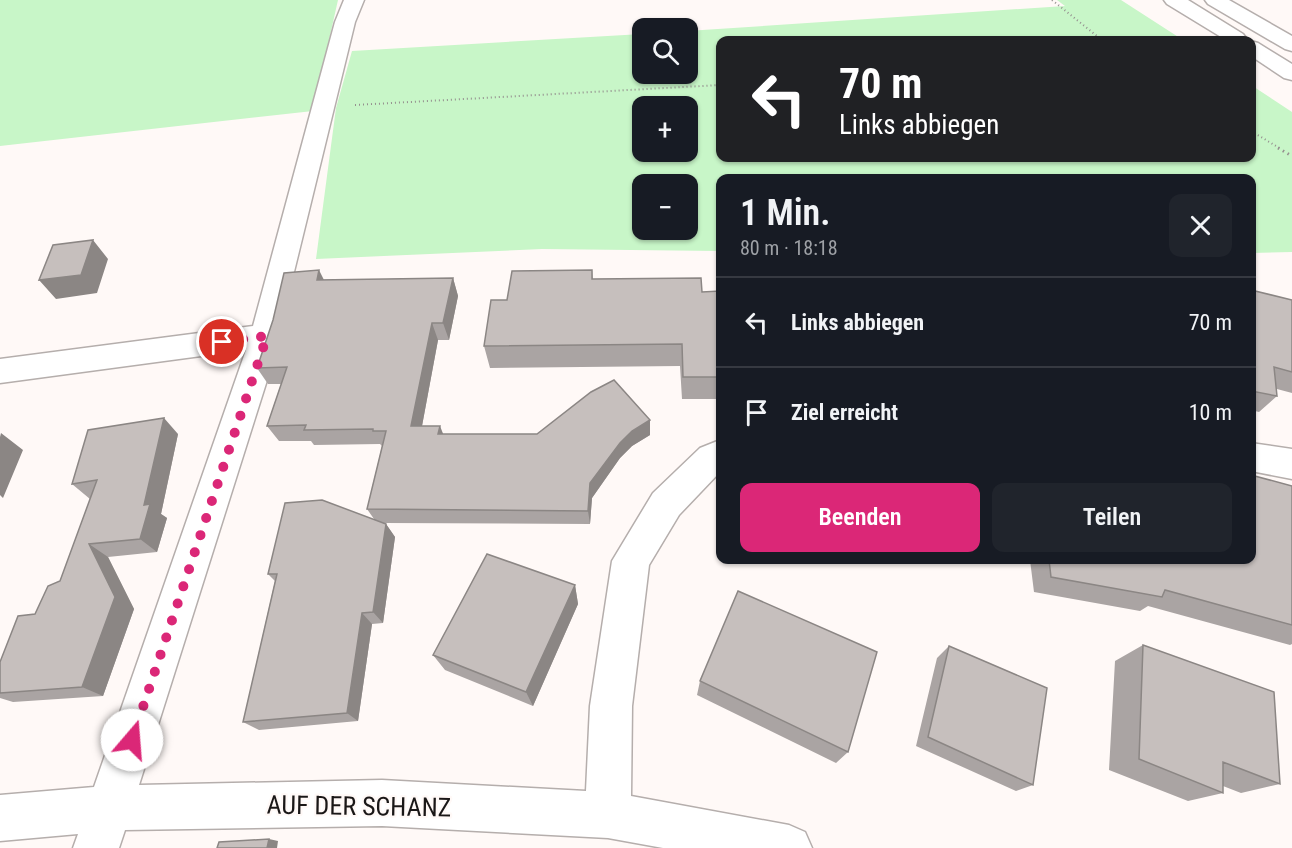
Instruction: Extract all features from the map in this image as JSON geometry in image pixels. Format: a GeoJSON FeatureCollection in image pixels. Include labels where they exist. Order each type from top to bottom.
{"type":"FeatureCollection","features":[{"type":"Feature","properties":{"kind":"main road"},"geometry":{"type":"LineString","coordinates":[[103,828],[267,336],[278,280],[345,22],[354,0]]}},
{"type":"Feature","properties":{"kind":"main road"},"geometry":{"type":"LineString","coordinates":[[1174,0],[1233,36]]}},
{"type":"Feature","properties":{"kind":"main road"},"geometry":{"type":"LineString","coordinates":[[1215,0],[1292,45]]}},
{"type":"Feature","properties":{"kind":"main road"},"geometry":{"type":"LineString","coordinates":[[1256,51],[1292,73]]}},
{"type":"Feature","properties":{"kind":"main road"},"geometry":{"type":"LineString","coordinates":[[0,371],[267,336]]}},
{"type":"Feature","properties":{"kind":"main road"},"geometry":{"type":"LineString","coordinates":[[608,815],[611,706],[631,561],[666,504],[716,456]]}},
{"type":"Feature","properties":{"kind":"main road"},"geometry":{"type":"LineString","coordinates":[[1256,458],[1292,464]]}},
{"type":"Feature","properties":{"kind":"main road","name":"AUF DER SCHANZ"},"geometry":{"type":"LineString","coordinates":[[0,818],[103,828],[382,803],[608,815],[789,848]]}},
{"type":"Feature","properties":{"kind":"path"},"geometry":{"type":"LineString","coordinates":[[1052,0],[1097,36]]}},
{"type":"Feature","properties":{"kind":"path"},"geometry":{"type":"LineString","coordinates":[[324,107],[716,85]]}},
{"type":"Feature","properties":{"kind":"path"},"geometry":{"type":"LineString","coordinates":[[1256,134],[1292,156]]}},
{"type":"Feature","properties":{"kind":"green space"},"geometry":{"type":"Polygon","coordinates":[[[0,0],[338,0],[313,111],[0,146],[0,0]]]}},
{"type":"Feature","properties":{"kind":"green space"},"geometry":{"type":"Polygon","coordinates":[[[1057,0],[1121,0],[1177,36],[716,36],[716,162],[1256,162],[1256,88],[1292,112],[1292,252],[1256,253],[1256,174],[716,174],[716,251],[542,249],[316,259],[336,108],[352,51],[632,35],[632,84],[698,84],[698,30],[1065,6],[1057,0]]]}},
{"type":"Feature","properties":{"kind":"building"},"geometry":{"type":"Polygon","coordinates":[[[93,240],[81,275],[39,280],[53,245],[93,240]]]}},
{"type":"Feature","properties":{"kind":"building"},"geometry":{"type":"Polygon","coordinates":[[[319,270],[317,280],[453,278],[443,323],[432,323],[411,426],[440,426],[438,434],[537,434],[591,392],[614,380],[650,420],[632,431],[620,443],[590,483],[588,511],[367,509],[386,431],[373,431],[373,429],[304,430],[306,425],[267,426],[287,367],[257,368],[273,320],[284,273],[319,270]]]}},
{"type":"Feature","properties":{"kind":"building"},"geometry":{"type":"Polygon","coordinates":[[[592,270],[592,279],[701,278],[702,292],[716,291],[716,377],[683,377],[682,344],[484,346],[491,300],[507,300],[512,271],[592,270]]]}},
{"type":"Feature","properties":{"kind":"building"},"geometry":{"type":"Polygon","coordinates":[[[1256,291],[1292,300],[1292,372],[1274,367],[1277,396],[1256,392],[1256,291]]]}},
{"type":"Feature","properties":{"kind":"building"},"geometry":{"type":"Polygon","coordinates":[[[164,418],[144,505],[150,504],[140,539],[89,544],[115,597],[82,687],[0,693],[0,662],[18,616],[35,614],[48,586],[60,581],[97,480],[72,484],[88,430],[164,418]]]}},
{"type":"Feature","properties":{"kind":"building"},"geometry":{"type":"Polygon","coordinates":[[[1256,476],[1292,486],[1292,625],[1165,590],[1162,597],[1051,577],[1049,564],[1256,564],[1256,476]]]}},
{"type":"Feature","properties":{"kind":"building"},"geometry":{"type":"Polygon","coordinates":[[[322,500],[386,524],[373,612],[362,613],[347,713],[243,722],[277,574],[268,574],[285,503],[322,500]]]}},
{"type":"Feature","properties":{"kind":"building"},"geometry":{"type":"Polygon","coordinates":[[[487,554],[575,585],[526,692],[433,655],[487,554]]]}},
{"type":"Feature","properties":{"kind":"building"},"geometry":{"type":"Polygon","coordinates":[[[738,591],[877,652],[848,752],[700,681],[738,591]]]}},
{"type":"Feature","properties":{"kind":"building"},"geometry":{"type":"Polygon","coordinates":[[[1143,645],[1274,692],[1280,784],[1223,762],[1223,793],[1139,759],[1143,645]]]}},
{"type":"Feature","properties":{"kind":"building"},"geometry":{"type":"Polygon","coordinates":[[[949,646],[1047,688],[1033,785],[928,737],[949,646]]]}},
{"type":"Feature","properties":{"kind":"building"},"geometry":{"type":"Polygon","coordinates":[[[269,839],[267,848],[217,848],[219,842],[269,839]]]}},
{"type":"Feature","properties":{"kind":"route"},"geometry":{"type":"LineString","coordinates":[[132,740],[267,336],[222,342]]}}]}
